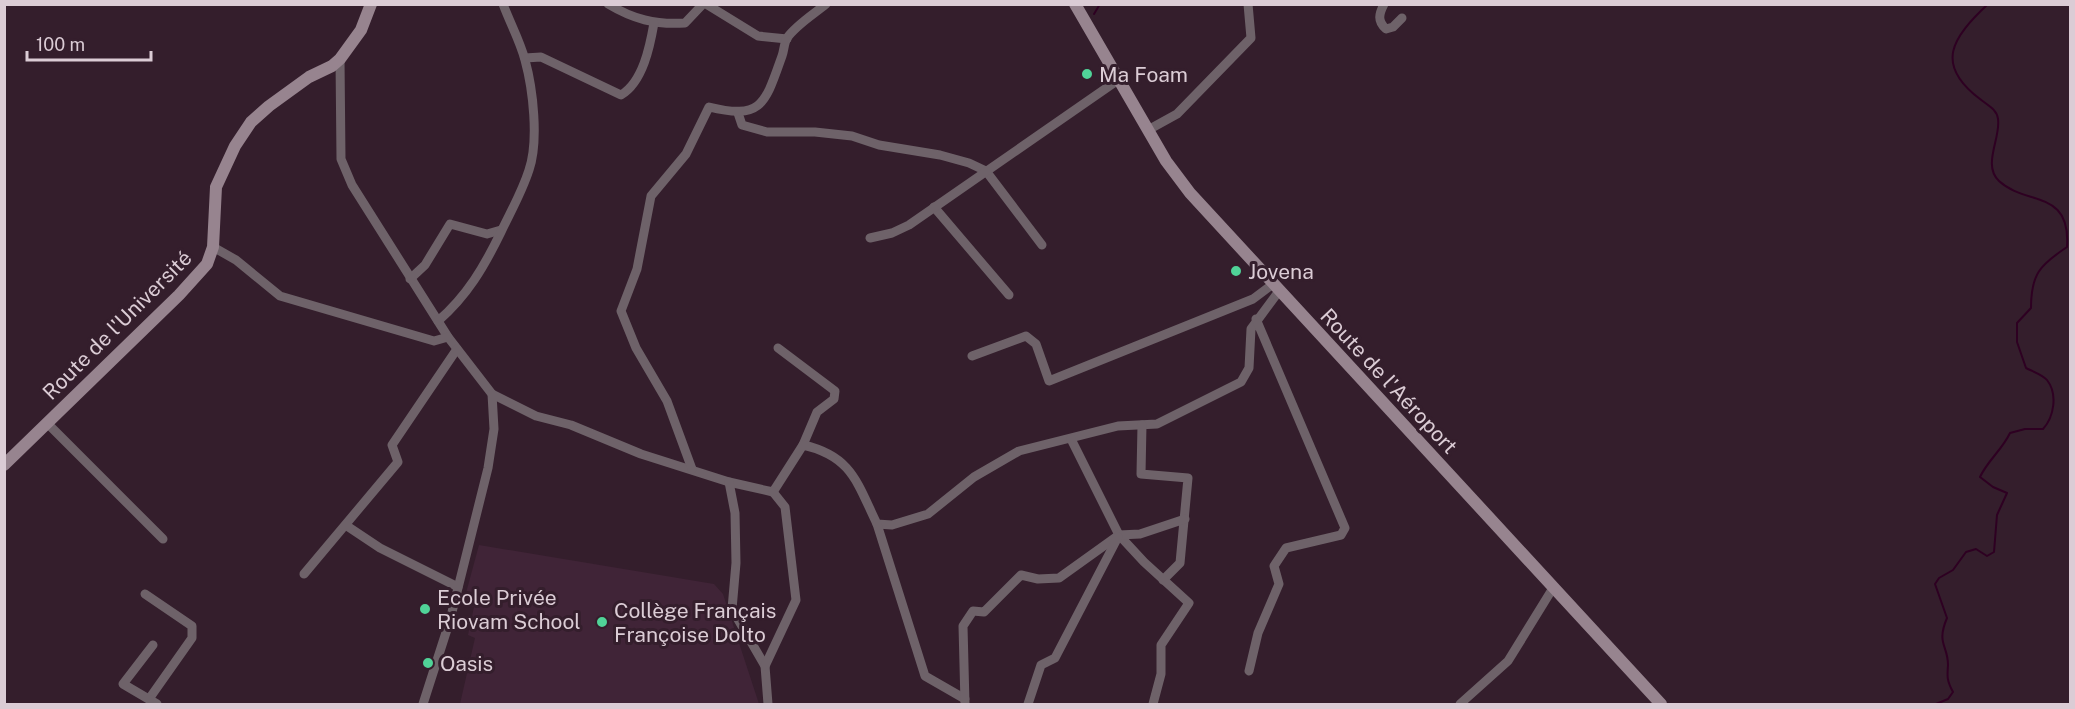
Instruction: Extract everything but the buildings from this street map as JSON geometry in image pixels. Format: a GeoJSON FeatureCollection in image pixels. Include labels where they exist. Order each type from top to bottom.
{"type":"FeatureCollection","features":[{"type":"Feature","properties":{"kind":"main road","name":"Route de l'Université"},"geometry":{"type":"LineString","coordinates":[[4,465],[179,295],[207,264],[213,247],[216,187],[226,162],[251,122],[309,77],[332,66],[340,59],[361,30],[371,4]]}},
{"type":"Feature","properties":{"kind":"main road","name":"Route de l'Aéroport"},"geometry":{"type":"LineString","coordinates":[[1075,4],[1148,130],[1190,193],[1661,705]]}},
{"type":"Feature","properties":{"kind":"street"},"geometry":{"type":"LineString","coordinates":[[438,321],[456,306],[490,257],[501,230],[515,206],[530,167],[533,106],[525,58],[503,4]]}},
{"type":"Feature","properties":{"kind":"street"},"geometry":{"type":"LineString","coordinates":[[608,4],[640,21],[685,23],[704,4],[758,36],[787,39]]}},
{"type":"Feature","properties":{"kind":"street"},"geometry":{"type":"LineString","coordinates":[[692,469],[667,401],[636,348],[621,312],[637,269],[651,196],[686,154],[709,107],[738,113],[749,112],[759,105],[768,90],[787,39],[826,4]]}},
{"type":"Feature","properties":{"kind":"street"},"geometry":{"type":"LineString","coordinates":[[1148,130],[1177,114],[1251,38],[1248,4]]}},
{"type":"Feature","properties":{"kind":"street"},"geometry":{"type":"LineString","coordinates":[[1384,4],[1379,15],[1381,24],[1386,28],[1393,27],[1402,18]]}},
{"type":"Feature","properties":{"kind":"street"},"geometry":{"type":"LineString","coordinates":[[525,58],[541,57],[621,95],[629,90],[642,68],[654,22]]}},
{"type":"Feature","properties":{"kind":"street"},"geometry":{"type":"LineString","coordinates":[[340,59],[341,159],[352,185],[448,337],[492,394],[536,416],[571,426],[640,454],[729,482],[773,492],[785,507],[796,600],[765,666]]}},
{"type":"Feature","properties":{"kind":"street"},"geometry":{"type":"LineString","coordinates":[[870,238],[892,233],[909,225],[1118,80]]}},
{"type":"Feature","properties":{"kind":"street"},"geometry":{"type":"LineString","coordinates":[[738,113],[742,125],[767,132],[815,132],[852,136],[879,145],[940,155],[986,171],[1042,245]]}},
{"type":"Feature","properties":{"kind":"street"},"geometry":{"type":"LineString","coordinates":[[934,207],[1009,295]]}},
{"type":"Feature","properties":{"kind":"street"},"geometry":{"type":"LineString","coordinates":[[410,279],[425,265],[450,224],[487,234],[501,230]]}},
{"type":"Feature","properties":{"kind":"street"},"geometry":{"type":"LineString","coordinates":[[213,247],[236,260],[280,296],[434,341],[448,337]]}},
{"type":"Feature","properties":{"kind":"street"},"geometry":{"type":"LineString","coordinates":[[877,524],[892,525],[928,514],[974,477],[1018,451],[1118,426],[1157,424],[1241,381],[1249,368],[1251,329],[1276,288]]}},
{"type":"Feature","properties":{"kind":"street"},"geometry":{"type":"LineString","coordinates":[[972,356],[1026,336],[1036,344],[1049,381],[1276,288]]}},
{"type":"Feature","properties":{"kind":"street"},"geometry":{"type":"LineString","coordinates":[[1249,671],[1258,633],[1278,584],[1274,566],[1286,548],[1341,535],[1345,528],[1256,319]]}},
{"type":"Feature","properties":{"kind":"street"},"geometry":{"type":"LineString","coordinates":[[773,492],[803,445],[817,412],[834,399],[835,391],[778,348]]}},
{"type":"Feature","properties":{"kind":"street"},"geometry":{"type":"LineString","coordinates":[[304,574],[347,526],[398,462],[392,445],[457,349]]}},
{"type":"Feature","properties":{"kind":"street"},"geometry":{"type":"LineString","coordinates":[[423,705],[458,587],[488,468],[494,429],[492,394]]}},
{"type":"Feature","properties":{"kind":"street"},"geometry":{"type":"LineString","coordinates":[[47,423],[163,539]]}},
{"type":"Feature","properties":{"kind":"street"},"geometry":{"type":"LineString","coordinates":[[1142,425],[1142,474],[1188,478],[1180,563],[1163,580]]}},
{"type":"Feature","properties":{"kind":"street"},"geometry":{"type":"LineString","coordinates":[[1071,439],[1119,535],[1189,603],[1161,645],[1161,674],[1154,705]]}},
{"type":"Feature","properties":{"kind":"street"},"geometry":{"type":"LineString","coordinates":[[803,445],[823,449],[846,464],[877,524],[925,676],[965,702]]}},
{"type":"Feature","properties":{"kind":"street"},"geometry":{"type":"LineString","coordinates":[[729,482],[735,523],[732,609],[765,666],[768,705]]}},
{"type":"Feature","properties":{"kind":"street"},"geometry":{"type":"LineString","coordinates":[[965,702],[963,626],[973,611],[984,612],[1021,574],[1038,579],[1059,578],[1119,535],[1140,534],[1185,519]]}},
{"type":"Feature","properties":{"kind":"street"},"geometry":{"type":"LineString","coordinates":[[347,526],[380,548],[458,587]]}},
{"type":"Feature","properties":{"kind":"street"},"geometry":{"type":"LineString","coordinates":[[1028,705],[1041,665],[1055,658],[1119,535]]}},
{"type":"Feature","properties":{"kind":"street"},"geometry":{"type":"LineString","coordinates":[[1460,705],[1508,661],[1553,588]]}},
{"type":"Feature","properties":{"kind":"street"},"geometry":{"type":"LineString","coordinates":[[145,594],[192,626],[192,638],[153,702],[123,684],[153,645]]}},
{"type":"Feature","properties":{"kind":"shaded area","name":"Collège Français Françoise Dolto"},"geometry":{"type":"Polygon","coordinates":[[[479,545],[714,584],[723,594],[759,704],[460,704],[475,638],[468,635],[474,607],[463,604],[479,545]]]}},
{"type":"Feature","properties":{"kind":"waterway"},"geometry":{"type":"LineString","coordinates":[[1094,14],[1100,4]]}},
{"type":"Feature","properties":{"kind":"waterway"},"geometry":{"type":"LineString","coordinates":[[1936,704],[1948,699],[1953,692],[1948,679],[1948,658],[1942,639],[1947,618],[1935,584],[1939,578],[1953,570],[1966,552],[1976,549],[1987,556],[1994,552],[1997,515],[2007,493],[1993,487],[1980,477],[2010,433],[2025,429],[2043,429],[2050,418],[2053,392],[2043,376],[2026,368],[2017,342],[2017,323],[2031,308],[2031,296],[2039,272],[2050,259],[2067,247],[2066,229],[2062,216],[2054,207],[2010,189],[1994,175],[1992,159],[1998,126],[1996,112],[1966,86],[1957,74],[1953,63],[1953,51],[1965,28],[1988,4]]}},
{"type":"Feature","properties":{"kind":"place","name":"Ma Foam"},"geometry":{"type":"Point","coordinates":[1087,74]}},
{"type":"Feature","properties":{"kind":"place","name":"Jovena"},"geometry":{"type":"Point","coordinates":[1236,271]}},
{"type":"Feature","properties":{"kind":"place","name":"Ecole Privée Riovam School"},"geometry":{"type":"Point","coordinates":[425,609]}},
{"type":"Feature","properties":{"kind":"place","name":"Collège Français Françoise Dolto"},"geometry":{"type":"Point","coordinates":[602,622]}},
{"type":"Feature","properties":{"kind":"place","name":"Oasis"},"geometry":{"type":"Point","coordinates":[428,663]}}]}
